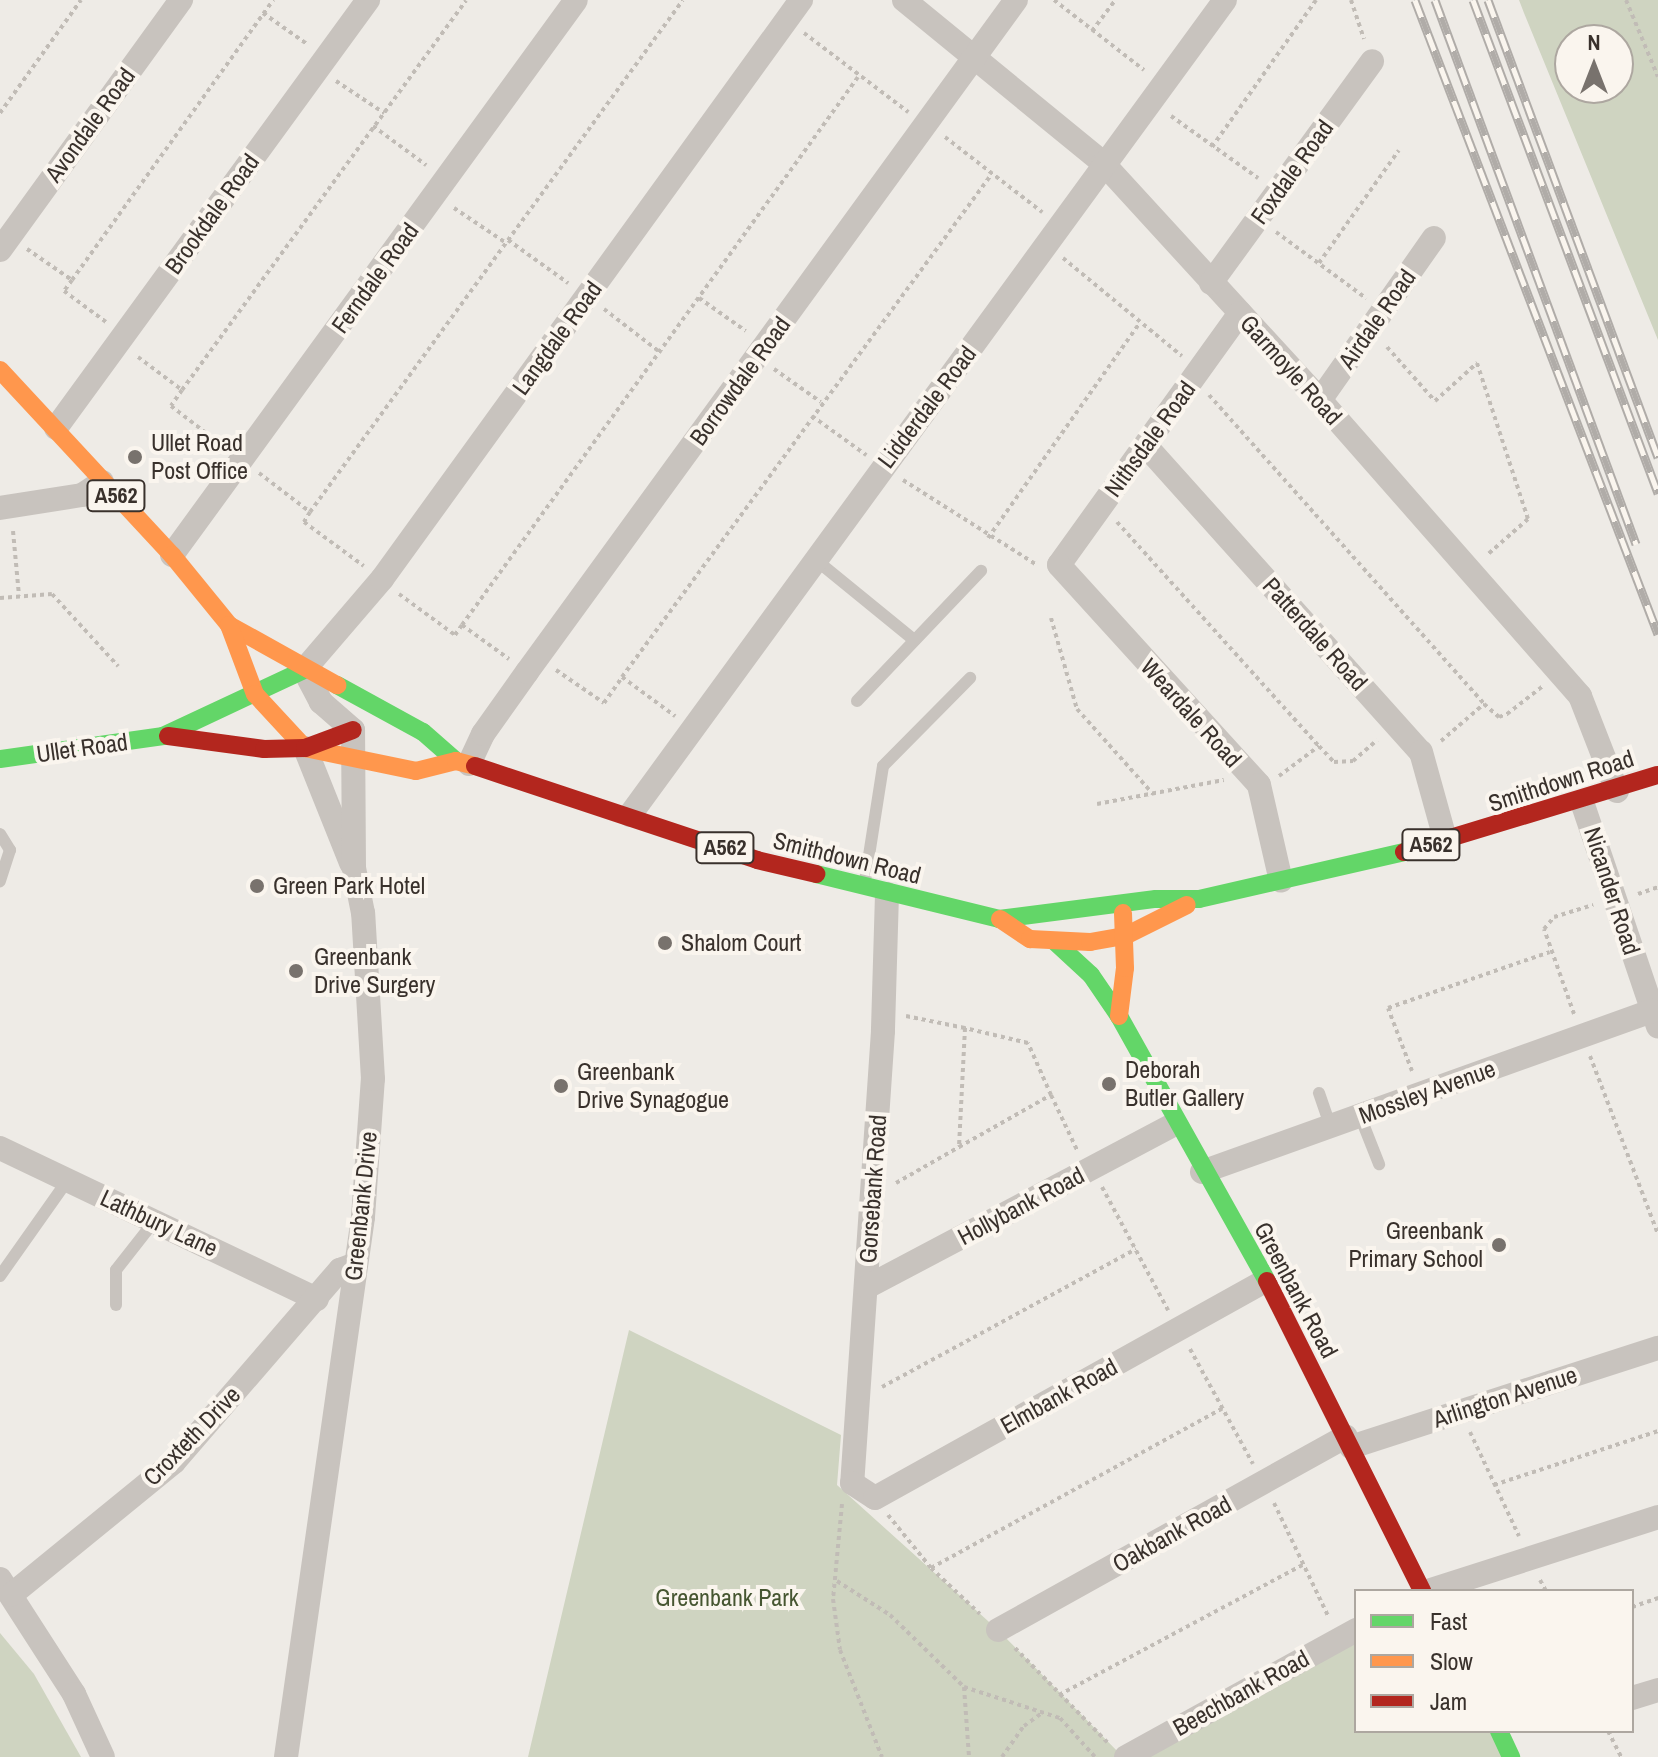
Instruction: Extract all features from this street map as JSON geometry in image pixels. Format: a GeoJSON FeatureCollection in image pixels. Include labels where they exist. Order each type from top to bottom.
{"type":"FeatureCollection","features":[{"type":"Feature","properties":{"kind":"main road","name":"Smithdown Road"},"geometry":{"type":"LineString","coordinates":[[0,370],[172,555],[229,625],[255,694],[305,748]]}},
{"type":"Feature","properties":{"kind":"main road","name":"Smithdown Road"},"geometry":{"type":"LineString","coordinates":[[229,625],[304,670],[423,732],[462,762],[630,815],[757,860],[999,919],[1122,904],[1199,899],[1446,842],[1617,791],[1658,775]]}},
{"type":"Feature","properties":{"kind":"main road","name":"Ullet Road"},"geometry":{"type":"LineString","coordinates":[[163,736],[304,670]]}},
{"type":"Feature","properties":{"kind":"main road","name":"Ullet Road"},"geometry":{"type":"LineString","coordinates":[[0,759],[163,736],[264,749],[305,748],[353,730]]}},
{"type":"Feature","properties":{"kind":"main road"},"geometry":{"type":"LineString","coordinates":[[305,748],[356,762],[416,771],[462,762]]}},
{"type":"Feature","properties":{"kind":"main road","name":"Smithdown Road"},"geometry":{"type":"LineString","coordinates":[[999,919],[1030,939],[1090,942],[1125,936],[1199,899]]}},
{"type":"Feature","properties":{"kind":"main road"},"geometry":{"type":"LineString","coordinates":[[1119,1016],[1125,936],[1122,904]]}},
{"type":"Feature","properties":{"kind":"main road","name":"Greenbank Road"},"geometry":{"type":"LineString","coordinates":[[1054,941],[1091,975],[1119,1016],[1175,1124],[1267,1280],[1421,1589]]}},
{"type":"Feature","properties":{"kind":"street","name":"Avondale Road"},"geometry":{"type":"LineString","coordinates":[[5,244],[181,0]]}},
{"type":"Feature","properties":{"kind":"street","name":"Brookdale Road"},"geometry":{"type":"LineString","coordinates":[[56,428],[368,0]]}},
{"type":"Feature","properties":{"kind":"street","name":"Ferndale Road"},"geometry":{"type":"LineString","coordinates":[[172,555],[576,0]]}},
{"type":"Feature","properties":{"kind":"street","name":"Langdale Road"},"geometry":{"type":"LineString","coordinates":[[304,670],[382,579],[801,0]]}},
{"type":"Feature","properties":{"kind":"street","name":"Garmoyle Road"},"geometry":{"type":"LineString","coordinates":[[904,0],[1103,163],[1320,400],[1588,710],[1617,791]]}},
{"type":"Feature","properties":{"kind":"street","name":"Borrowdale Road"},"geometry":{"type":"LineString","coordinates":[[462,762],[1016,0]]}},
{"type":"Feature","properties":{"kind":"street","name":"Lidderdale Road"},"geometry":{"type":"LineString","coordinates":[[630,815],[1046,246],[1103,163],[1225,0]]}},
{"type":"Feature","properties":{"kind":"street","name":"Foxdale Road"},"geometry":{"type":"LineString","coordinates":[[1211,283],[1372,61]]}},
{"type":"Feature","properties":{"kind":"street","name":"Airdale Road"},"geometry":{"type":"LineString","coordinates":[[1320,400],[1434,238]]}},
{"type":"Feature","properties":{"kind":"street","name":"Nithsdale Road"},"geometry":{"type":"LineString","coordinates":[[1059,565],[1240,313]]}},
{"type":"Feature","properties":{"kind":"street","name":"Patterdale Road"},"geometry":{"type":"LineString","coordinates":[[1146,446],[1421,752],[1446,842]]}},
{"type":"Feature","properties":{"kind":"street"},"geometry":{"type":"LineString","coordinates":[[5,508],[82,495],[102,482]]}},
{"type":"Feature","properties":{"kind":"street","name":"Weardale Road"},"geometry":{"type":"LineString","coordinates":[[1059,565],[1252,780],[1281,881]]}},
{"type":"Feature","properties":{"kind":"street"},"geometry":{"type":"LineString","coordinates":[[304,670],[321,702],[353,730]]}},
{"type":"Feature","properties":{"kind":"street","name":"Greenbank Drive"},"geometry":{"type":"LineString","coordinates":[[286,1757],[356,1264],[373,1079],[363,913],[354,868],[356,762],[353,730]]}},
{"type":"Feature","properties":{"kind":"street"},"geometry":{"type":"LineString","coordinates":[[305,748],[354,868]]}},
{"type":"Feature","properties":{"kind":"street","name":"Nicander Road"},"geometry":{"type":"LineString","coordinates":[[1582,802],[1655,1018]]}},
{"type":"Feature","properties":{"kind":"street","name":"Gorsebank Road"},"geometry":{"type":"LineString","coordinates":[[852,1483],[867,1287],[882,1013],[875,891]]}},
{"type":"Feature","properties":{"kind":"street","name":"Mossley Avenue"},"geometry":{"type":"LineString","coordinates":[[1202,1172],[1420,1094],[1655,1018]]}},
{"type":"Feature","properties":{"kind":"street","name":"Hollybank Road"},"geometry":{"type":"LineString","coordinates":[[867,1287],[1175,1124]]}},
{"type":"Feature","properties":{"kind":"street","name":"Lathbury Lane"},"geometry":{"type":"LineString","coordinates":[[0,1148],[156,1219],[317,1299]]}},
{"type":"Feature","properties":{"kind":"street","name":"Croxteth Drive"},"geometry":{"type":"LineString","coordinates":[[103,1757],[74,1694],[6,1587],[174,1462],[340,1270],[356,1264]]}},
{"type":"Feature","properties":{"kind":"street","name":"Elmbank Road"},"geometry":{"type":"LineString","coordinates":[[852,1483],[875,1498],[1267,1280]]}},
{"type":"Feature","properties":{"kind":"street","name":"Arlington Avenue"},"geometry":{"type":"LineString","coordinates":[[1348,1442],[1461,1412],[1658,1348]]}},
{"type":"Feature","properties":{"kind":"street","name":"Oakbank Road"},"geometry":{"type":"LineString","coordinates":[[998,1630],[1265,1483],[1348,1442]]}},
{"type":"Feature","properties":{"kind":"street"},"geometry":{"type":"LineString","coordinates":[[1434,1589],[1658,1517]]}},
{"type":"Feature","properties":{"kind":"street","name":"Beechbank Road"},"geometry":{"type":"LineString","coordinates":[[1126,1757],[1348,1634]]}},
{"type":"Feature","properties":{"kind":"street"},"geometry":{"type":"LineString","coordinates":[[1634,1697],[1658,1690]]}},
{"type":"Feature","properties":{"kind":"lane"},"geometry":{"type":"LineString","coordinates":[[816,560],[914,640]]}},
{"type":"Feature","properties":{"kind":"lane"},"geometry":{"type":"LineString","coordinates":[[857,701],[981,571]]}},
{"type":"Feature","properties":{"kind":"lane"},"geometry":{"type":"LineString","coordinates":[[875,891],[883,766],[970,678]]}},
{"type":"Feature","properties":{"kind":"lane"},"geometry":{"type":"LineString","coordinates":[[0,834],[10,850],[0,881]]}},
{"type":"Feature","properties":{"kind":"lane"},"geometry":{"type":"LineString","coordinates":[[1319,1093],[1331,1127]]}},
{"type":"Feature","properties":{"kind":"lane"},"geometry":{"type":"LineString","coordinates":[[1360,1116],[1379,1164]]}},
{"type":"Feature","properties":{"kind":"lane"},"geometry":{"type":"LineString","coordinates":[[0,1276],[67,1181]]}},
{"type":"Feature","properties":{"kind":"lane"},"geometry":{"type":"LineString","coordinates":[[116,1305],[116,1270],[156,1219]]}},
{"type":"Feature","properties":{"kind":"path"},"geometry":{"type":"LineString","coordinates":[[0,113],[81,0]]}},
{"type":"Feature","properties":{"kind":"path"},"geometry":{"type":"LineString","coordinates":[[182,390],[64,291],[273,0]]}},
{"type":"Feature","properties":{"kind":"path"},"geometry":{"type":"LineString","coordinates":[[310,512],[171,406],[466,0]]}},
{"type":"Feature","properties":{"kind":"path"},"geometry":{"type":"LineString","coordinates":[[683,0],[304,522],[455,635],[858,77]]}},
{"type":"Feature","properties":{"kind":"path"},"geometry":{"type":"LineString","coordinates":[[1054,0],[1092,31],[1212,147],[1277,191]]}},
{"type":"Feature","properties":{"kind":"path"},"geometry":{"type":"LineString","coordinates":[[1092,31],[1115,0]]}},
{"type":"Feature","properties":{"kind":"path"},"geometry":{"type":"LineString","coordinates":[[1212,147],[1316,0]]}},
{"type":"Feature","properties":{"kind":"path"},"geometry":{"type":"LineString","coordinates":[[1351,0],[1372,61]]}},
{"type":"Feature","properties":{"kind":"path"},"geometry":{"type":"LineString","coordinates":[[1626,0],[1658,77]]}},
{"type":"Feature","properties":{"kind":"path"},"geometry":{"type":"LineString","coordinates":[[263,13],[384,113]]}},
{"type":"Feature","properties":{"kind":"path"},"geometry":{"type":"LineString","coordinates":[[373,126],[506,243]]}},
{"type":"Feature","properties":{"kind":"path"},"geometry":{"type":"LineString","coordinates":[[1319,263],[1399,150]]}},
{"type":"Feature","properties":{"kind":"path"},"geometry":{"type":"LineString","coordinates":[[699,298],[825,405],[991,175]]}},
{"type":"Feature","properties":{"kind":"path"},"geometry":{"type":"LineString","coordinates":[[1258,219],[1319,263],[1376,319],[1435,401],[1477,363],[1528,519],[1469,571]]}},
{"type":"Feature","properties":{"kind":"path"},"geometry":{"type":"LineString","coordinates":[[5,244],[72,280]]}},
{"type":"Feature","properties":{"kind":"path"},"geometry":{"type":"LineString","coordinates":[[1046,246],[1103,286],[1139,324],[1197,374],[1484,704],[1499,717],[1515,711],[1558,672]]}},
{"type":"Feature","properties":{"kind":"path"},"geometry":{"type":"LineString","coordinates":[[988,538],[1139,324]]}},
{"type":"Feature","properties":{"kind":"path"},"geometry":{"type":"LineString","coordinates":[[462,625],[604,703],[821,402]]}},
{"type":"Feature","properties":{"kind":"path"},"geometry":{"type":"LineString","coordinates":[[812,416],[1032,565],[1059,565]]}},
{"type":"Feature","properties":{"kind":"path"},"geometry":{"type":"LineString","coordinates":[[1103,506],[1334,762],[1353,761],[1395,723]]}},
{"type":"Feature","properties":{"kind":"path"},"geometry":{"type":"LineString","coordinates":[[5,508],[19,596]]}},
{"type":"Feature","properties":{"kind":"path"},"geometry":{"type":"LineString","coordinates":[[0,598],[52,594],[118,666]]}},
{"type":"Feature","properties":{"kind":"path"},"geometry":{"type":"LineString","coordinates":[[1051,618],[1077,709],[1153,794]]}},
{"type":"Feature","properties":{"kind":"path"},"geometry":{"type":"LineString","coordinates":[[622,677],[693,729]]}},
{"type":"Feature","properties":{"kind":"path"},"geometry":{"type":"LineString","coordinates":[[1421,752],[1484,704]]}},
{"type":"Feature","properties":{"kind":"path"},"geometry":{"type":"LineString","coordinates":[[1097,804],[1252,780],[1319,746]]}},
{"type":"Feature","properties":{"kind":"path"},"geometry":{"type":"LineString","coordinates":[[1420,1094],[1388,1008],[1550,952]]}},
{"type":"Feature","properties":{"kind":"path"},"geometry":{"type":"LineString","coordinates":[[882,1013],[1028,1043],[1051,1095],[1265,1483],[1302,1565],[1348,1634]]}},
{"type":"Feature","properties":{"kind":"path"},"geometry":{"type":"LineString","coordinates":[[959,1147],[965,1028]]}},
{"type":"Feature","properties":{"kind":"path"},"geometry":{"type":"LineString","coordinates":[[872,1197],[1051,1095]]}},
{"type":"Feature","properties":{"kind":"path"},"geometry":{"type":"LineString","coordinates":[[859,1386],[886,1387],[1136,1249]]}},
{"type":"Feature","properties":{"kind":"path"},"geometry":{"type":"LineString","coordinates":[[931,1568],[1222,1409]]}},
{"type":"Feature","properties":{"kind":"path"},"geometry":{"type":"LineString","coordinates":[[1461,1412],[1545,1589]]}},
{"type":"Feature","properties":{"kind":"path"},"geometry":{"type":"LineString","coordinates":[[1494,1485],[1658,1431]]}},
{"type":"Feature","properties":{"kind":"path"},"geometry":{"type":"LineString","coordinates":[[852,1483],[843,1487],[833,1599],[840,1650],[882,1757]]}},
{"type":"Feature","properties":{"kind":"path"},"geometry":{"type":"LineString","coordinates":[[1059,1695],[1302,1565]]}},
{"type":"Feature","properties":{"kind":"path"},"geometry":{"type":"LineString","coordinates":[[837,1581],[890,1615],[964,1687],[1060,1718],[1095,1757]]}},
{"type":"Feature","properties":{"kind":"path"},"geometry":{"type":"LineString","coordinates":[[1634,1606],[1658,1598]]}},
{"type":"Feature","properties":{"kind":"path"},"geometry":{"type":"LineString","coordinates":[[964,1687],[969,1757]]}},
{"type":"Feature","properties":{"kind":"path"},"geometry":{"type":"LineString","coordinates":[[1002,1757],[1024,1726],[1042,1713]]}},
{"type":"Feature","properties":{"kind":"path"},"geometry":{"type":"LineString","coordinates":[[1609,1733],[1621,1757]]}},
{"type":"Feature","properties":{"kind":"green space"},"geometry":{"type":"Polygon","coordinates":[[[1519,0],[1658,0],[1658,340],[1562,104],[1634,104],[1634,24],[1554,24],[1554,86],[1519,0]]]}},
{"type":"Feature","properties":{"kind":"green space","name":"Greenbank Park"},"geometry":{"type":"Polygon","coordinates":[[[629,1330],[841,1435],[837,1485],[998,1630],[1123,1757],[528,1757],[629,1330]]]}},
{"type":"Feature","properties":{"kind":"green space"},"geometry":{"type":"Polygon","coordinates":[[[1354,1631],[1354,1733],[1500,1733],[1510,1757],[1126,1757],[1354,1631]]]}},
{"type":"Feature","properties":{"kind":"green space"},"geometry":{"type":"Polygon","coordinates":[[[0,1633],[34,1674],[81,1757],[0,1757],[0,1633]]]}},
{"type":"Feature","properties":{"kind":"railway"},"geometry":{"type":"LineString","coordinates":[[1415,0],[1658,634]]}},
{"type":"Feature","properties":{"kind":"railway"},"geometry":{"type":"LineString","coordinates":[[1435,0],[1636,544]]}},
{"type":"Feature","properties":{"kind":"railway"},"geometry":{"type":"LineString","coordinates":[[1473,0],[1658,493]]}},
{"type":"Feature","properties":{"kind":"railway"},"geometry":{"type":"LineString","coordinates":[[1488,0],[1658,457]]}},
{"type":"Feature","properties":{"kind":"traffic: fast"},"geometry":{"type":"LineString","coordinates":[[0,759],[163,736],[304,670]]}},
{"type":"Feature","properties":{"kind":"traffic: fast"},"geometry":{"type":"LineString","coordinates":[[337,685],[423,732],[456,761]]}},
{"type":"Feature","properties":{"kind":"traffic: fast"},"geometry":{"type":"LineString","coordinates":[[816,874],[999,919],[1156,899],[1199,899],[1404,852]]}},
{"type":"Feature","properties":{"kind":"traffic: fast"},"geometry":{"type":"LineString","coordinates":[[1054,941],[1091,975],[1119,1016],[1267,1281]]}},
{"type":"Feature","properties":{"kind":"traffic: fast"},"geometry":{"type":"LineString","coordinates":[[1500,1733],[1511,1757]]}},
{"type":"Feature","properties":{"kind":"traffic: slow"},"geometry":{"type":"LineString","coordinates":[[0,370],[172,555],[229,625],[337,685]]}},
{"type":"Feature","properties":{"kind":"traffic: slow"},"geometry":{"type":"LineString","coordinates":[[229,625],[255,694],[305,748],[416,771],[456,761],[475,766]]}},
{"type":"Feature","properties":{"kind":"traffic: slow"},"geometry":{"type":"LineString","coordinates":[[1000,919],[1030,939],[1090,942],[1125,936],[1187,905]]}},
{"type":"Feature","properties":{"kind":"traffic: slow"},"geometry":{"type":"LineString","coordinates":[[1119,1016],[1125,968],[1123,913]]}},
{"type":"Feature","properties":{"kind":"traffic: jam"},"geometry":{"type":"LineString","coordinates":[[168,736],[264,749],[305,748],[353,730]]}},
{"type":"Feature","properties":{"kind":"traffic: jam"},"geometry":{"type":"LineString","coordinates":[[475,766],[757,860],[816,874]]}},
{"type":"Feature","properties":{"kind":"traffic: jam"},"geometry":{"type":"LineString","coordinates":[[1404,852],[1658,775]]}},
{"type":"Feature","properties":{"kind":"traffic: jam"},"geometry":{"type":"LineString","coordinates":[[1267,1281],[1421,1589]]}},
{"type":"Feature","properties":{"kind":"place","name":"Ullet Road Post Office"},"geometry":{"type":"Point","coordinates":[135,457]}},
{"type":"Feature","properties":{"kind":"place","name":"Green Park Hotel"},"geometry":{"type":"Point","coordinates":[257,886]}},
{"type":"Feature","properties":{"kind":"place","name":"Shalom Court"},"geometry":{"type":"Point","coordinates":[665,943]}},
{"type":"Feature","properties":{"kind":"place","name":"Greenbank Drive Surgery"},"geometry":{"type":"Point","coordinates":[296,971]}},
{"type":"Feature","properties":{"kind":"place","name":"Deborah Butler Gallery"},"geometry":{"type":"Point","coordinates":[1109,1084]}},
{"type":"Feature","properties":{"kind":"place","name":"Greenbank Drive Synagogue"},"geometry":{"type":"Point","coordinates":[561,1086]}},
{"type":"Feature","properties":{"kind":"place","name":"Greenbank Primary School"},"geometry":{"type":"Point","coordinates":[1499,1245]}}]}
